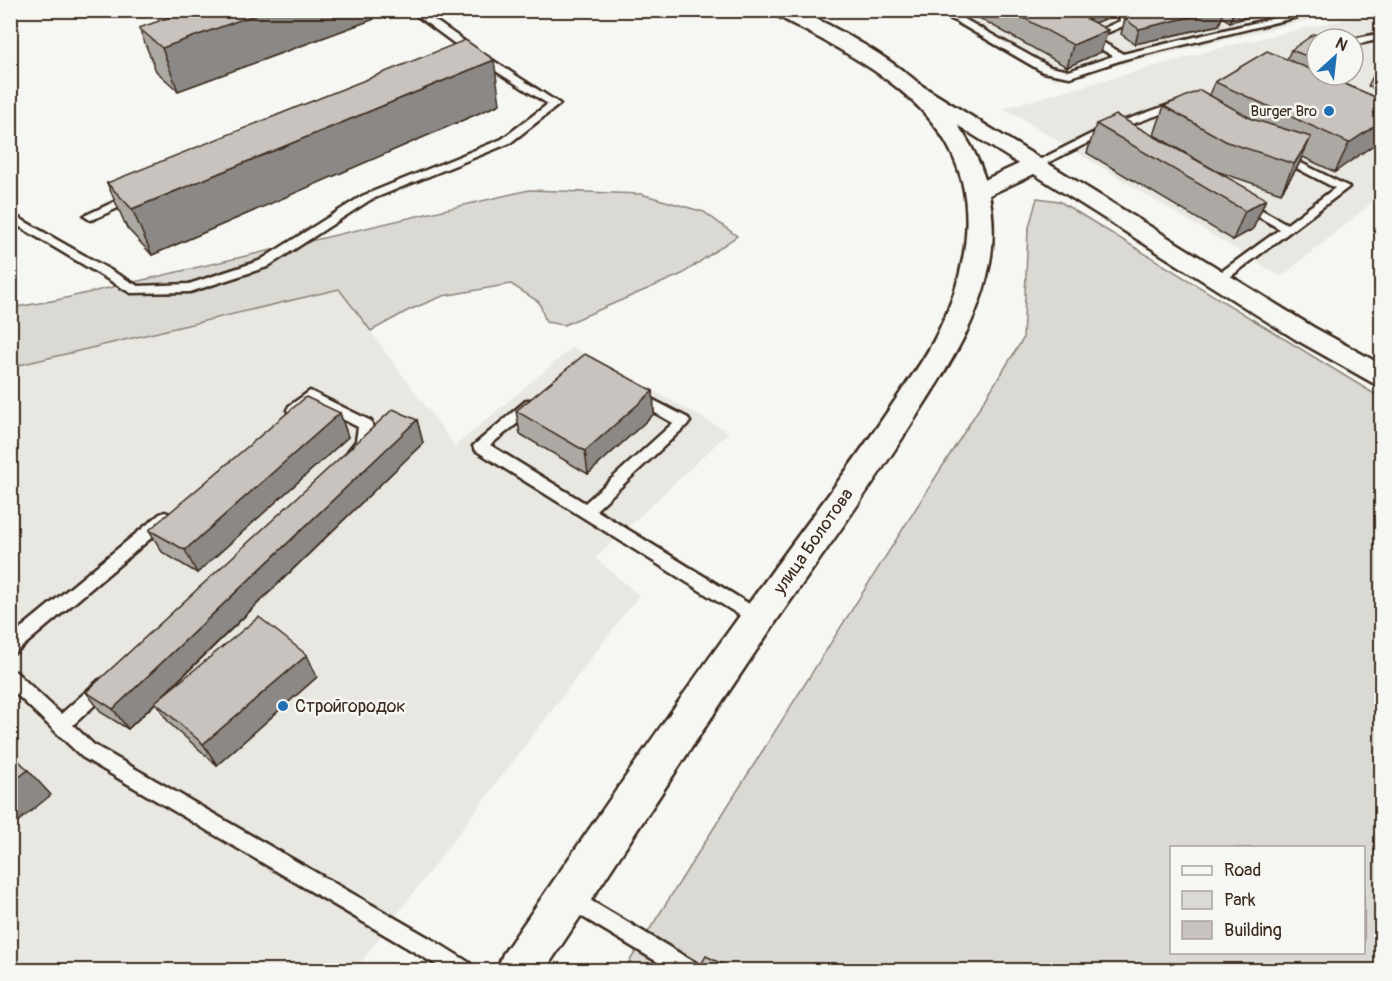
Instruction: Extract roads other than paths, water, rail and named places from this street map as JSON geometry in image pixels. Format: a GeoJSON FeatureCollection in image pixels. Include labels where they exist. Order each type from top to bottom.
{"type":"FeatureCollection","features":[{"type":"Feature","properties":{"kind":"main road","name":"улица Болотова"},"geometry":{"type":"LineString","coordinates":[[519,970],[758,618],[892,429],[953,332],[969,294],[976,264],[979,231],[977,192],[969,161],[956,139],[912,88],[869,58],[781,10]]}},
{"type":"Feature","properties":{"kind":"street"},"geometry":{"type":"LineString","coordinates":[[912,88],[1218,279],[1382,377]]}},
{"type":"Feature","properties":{"kind":"street"},"geometry":{"type":"LineString","coordinates":[[977,192],[1035,165]]}},
{"type":"Feature","properties":{"kind":"lane"},"geometry":{"type":"LineString","coordinates":[[10,216],[136,290],[190,288],[263,264],[366,198],[506,141],[555,104],[467,54],[414,10]]}},
{"type":"Feature","properties":{"kind":"lane"},"geometry":{"type":"LineString","coordinates":[[940,10],[1047,70],[1070,74],[1122,57],[1322,10]]}},
{"type":"Feature","properties":{"kind":"lane"},"geometry":{"type":"LineString","coordinates":[[1087,38],[1125,22],[1122,10]]}},
{"type":"Feature","properties":{"kind":"lane"},"geometry":{"type":"LineString","coordinates":[[1077,33],[1122,57]]}},
{"type":"Feature","properties":{"kind":"lane"},"geometry":{"type":"LineString","coordinates":[[1365,40],[1382,36]]}},
{"type":"Feature","properties":{"kind":"lane"},"geometry":{"type":"LineString","coordinates":[[1035,165],[1186,104]]}},
{"type":"Feature","properties":{"kind":"lane"},"geometry":{"type":"LineString","coordinates":[[1218,279],[1343,187],[1271,150]]}},
{"type":"Feature","properties":{"kind":"lane"},"geometry":{"type":"LineString","coordinates":[[90,216],[143,193]]}},
{"type":"Feature","properties":{"kind":"lane"},"geometry":{"type":"LineString","coordinates":[[1228,196],[1288,229]]}},
{"type":"Feature","properties":{"kind":"lane"},"geometry":{"type":"LineString","coordinates":[[586,511],[683,422],[621,388]]}},
{"type":"Feature","properties":{"kind":"lane"},"geometry":{"type":"LineString","coordinates":[[544,394],[480,446],[758,618]]}},
{"type":"Feature","properties":{"kind":"lane"},"geometry":{"type":"LineString","coordinates":[[283,419],[310,396],[366,425],[363,443],[346,459]]}},
{"type":"Feature","properties":{"kind":"lane"},"geometry":{"type":"LineString","coordinates":[[10,646],[174,510]]}},
{"type":"Feature","properties":{"kind":"lane"},"geometry":{"type":"LineString","coordinates":[[10,677],[88,752],[463,970]]}},
{"type":"Feature","properties":{"kind":"lane"},"geometry":{"type":"LineString","coordinates":[[61,725],[113,677]]}},
{"type":"Feature","properties":{"kind":"lane"},"geometry":{"type":"LineString","coordinates":[[568,897],[689,970]]}},
{"type":"Feature","properties":{"kind":"place","name":"Burger Bro"},"geometry":{"type":"Point","coordinates":[1329,111]}},
{"type":"Feature","properties":{"kind":"place","name":"Стройгородок"},"geometry":{"type":"Point","coordinates":[283,706]}}]}
